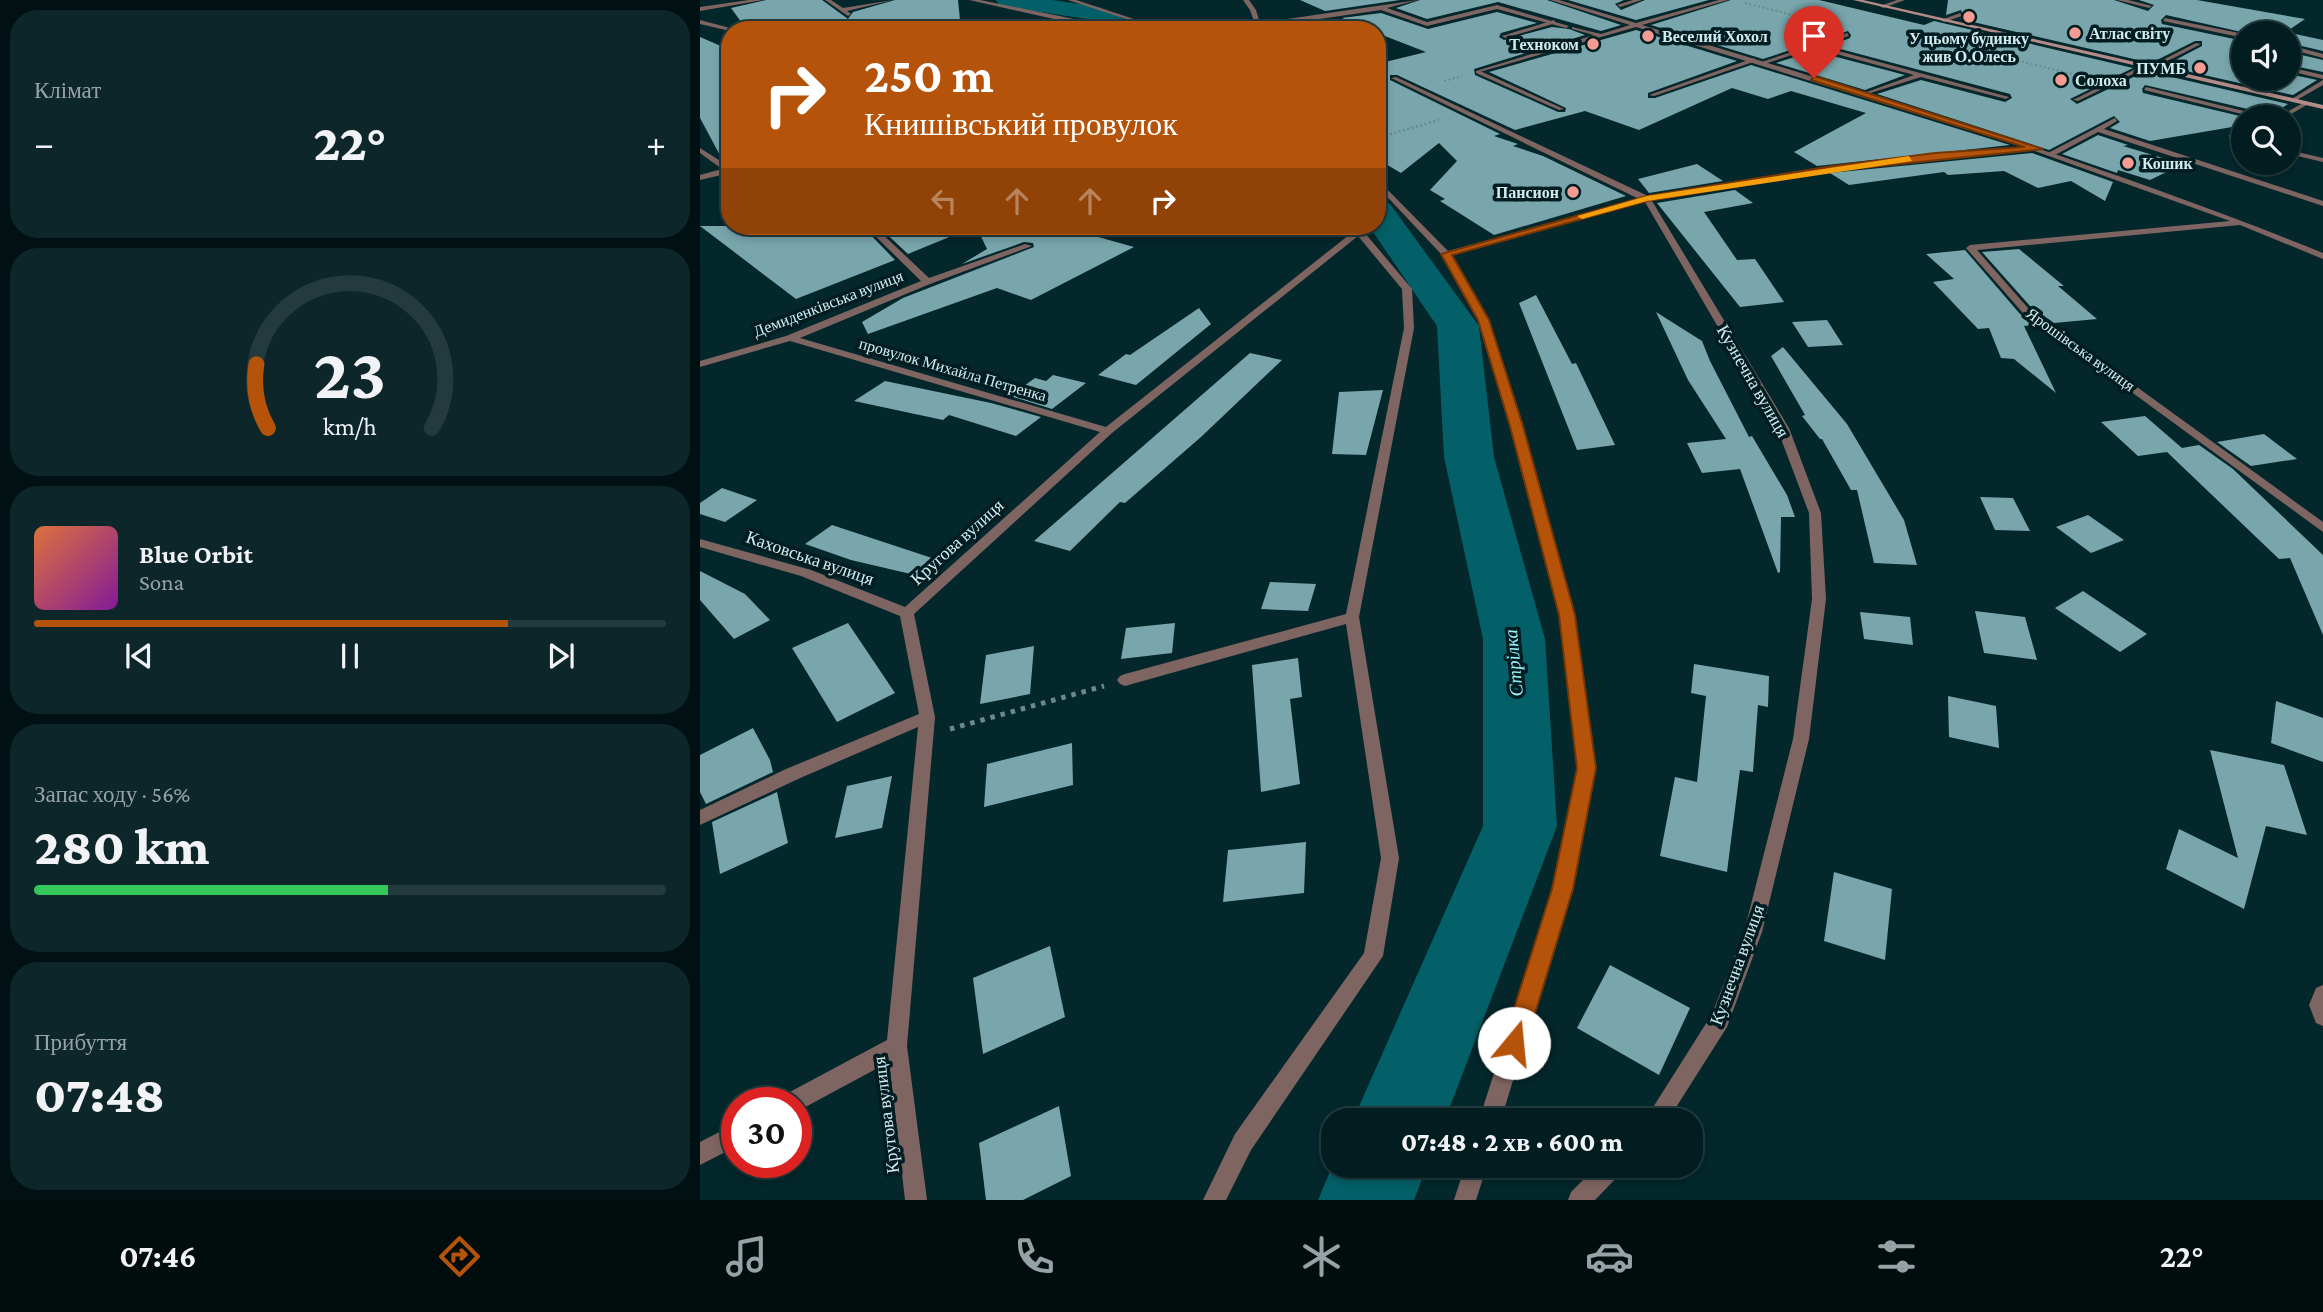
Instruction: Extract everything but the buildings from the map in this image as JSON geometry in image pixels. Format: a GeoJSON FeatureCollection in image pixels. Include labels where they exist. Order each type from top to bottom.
{"type":"FeatureCollection","features":[{"type":"Feature","properties":{"kind":"main road"},"geometry":{"type":"LineString","coordinates":[[1856,0],[2323,107]]}},
{"type":"Feature","properties":{"kind":"street"},"geometry":{"type":"LineString","coordinates":[[700,9],[760,0]]}},
{"type":"Feature","properties":{"kind":"street"},"geometry":{"type":"LineString","coordinates":[[828,0],[850,14]]}},
{"type":"Feature","properties":{"kind":"street"},"geometry":{"type":"LineString","coordinates":[[842,10],[890,0]]}},
{"type":"Feature","properties":{"kind":"street"},"geometry":{"type":"LineString","coordinates":[[972,0],[1074,21]]}},
{"type":"Feature","properties":{"kind":"street"},"geometry":{"type":"LineString","coordinates":[[1071,0],[1137,21]]}},
{"type":"Feature","properties":{"kind":"street"},"geometry":{"type":"LineString","coordinates":[[1246,0],[1257,21]]}},
{"type":"Feature","properties":{"kind":"street"},"geometry":{"type":"LineString","coordinates":[[1287,21],[1381,8],[1415,0]]}},
{"type":"Feature","properties":{"kind":"street"},"geometry":{"type":"LineString","coordinates":[[1553,0],[2052,153],[2245,223],[2323,256]]}},
{"type":"Feature","properties":{"kind":"street"},"geometry":{"type":"LineString","coordinates":[[1620,5],[1639,0]]}},
{"type":"Feature","properties":{"kind":"street"},"geometry":{"type":"LineString","coordinates":[[1561,109],[1478,72],[1603,36],[1632,24],[1725,0]]}},
{"type":"Feature","properties":{"kind":"street"},"geometry":{"type":"LineString","coordinates":[[1883,6],[1902,0]]}},
{"type":"Feature","properties":{"kind":"street"},"geometry":{"type":"LineString","coordinates":[[2120,0],[2149,6]]}},
{"type":"Feature","properties":{"kind":"street"},"geometry":{"type":"LineString","coordinates":[[1381,8],[1427,24],[1497,7],[1566,26]]}},
{"type":"Feature","properties":{"kind":"street"},"geometry":{"type":"LineString","coordinates":[[1974,10],[1984,8]]}},
{"type":"Feature","properties":{"kind":"street"},"geometry":{"type":"LineString","coordinates":[[1944,20],[1960,15]]}},
{"type":"Feature","properties":{"kind":"street"},"geometry":{"type":"LineString","coordinates":[[2165,20],[2231,33]]}},
{"type":"Feature","properties":{"kind":"street"},"geometry":{"type":"LineString","coordinates":[[700,22],[721,27]]}},
{"type":"Feature","properties":{"kind":"street"},"geometry":{"type":"LineString","coordinates":[[1505,36],[1554,22]]}},
{"type":"Feature","properties":{"kind":"street"},"geometry":{"type":"LineString","coordinates":[[1574,28],[1603,36]]}},
{"type":"Feature","properties":{"kind":"street"},"geometry":{"type":"LineString","coordinates":[[1652,95],[1845,36]]}},
{"type":"Feature","properties":{"kind":"street"},"geometry":{"type":"LineString","coordinates":[[2076,100],[2198,44]]}},
{"type":"Feature","properties":{"kind":"street"},"geometry":{"type":"LineString","coordinates":[[1814,46],[2006,97]]}},
{"type":"Feature","properties":{"kind":"street"},"geometry":{"type":"LineString","coordinates":[[2301,50],[2323,56]]}},
{"type":"Feature","properties":{"kind":"street"},"geometry":{"type":"LineString","coordinates":[[2301,73],[2323,80]]}},
{"type":"Feature","properties":{"kind":"street"},"geometry":{"type":"LineString","coordinates":[[1866,94],[1918,74]]}},
{"type":"Feature","properties":{"kind":"street"},"geometry":{"type":"LineString","coordinates":[[1394,78],[1647,199]]}},
{"type":"Feature","properties":{"kind":"street"},"geometry":{"type":"LineString","coordinates":[[2293,100],[2323,80]]}},
{"type":"Feature","properties":{"kind":"street"},"geometry":{"type":"LineString","coordinates":[[2146,89],[2231,110]]}},
{"type":"Feature","properties":{"kind":"street"},"geometry":{"type":"LineString","coordinates":[[2301,106],[2307,103]]}},
{"type":"Feature","properties":{"kind":"street"},"geometry":{"type":"LineString","coordinates":[[2052,153],[2115,120]]}},
{"type":"Feature","properties":{"kind":"street"},"geometry":{"type":"LineString","coordinates":[[2100,130],[2323,204]]}},
{"type":"Feature","properties":{"kind":"street"},"geometry":{"type":"LineString","coordinates":[[1446,254],[1647,199],[1833,168],[1935,156],[2039,149]]}},
{"type":"Feature","properties":{"kind":"street"},"geometry":{"type":"LineString","coordinates":[[700,150],[721,164]]}},
{"type":"Feature","properties":{"kind":"street"},"geometry":{"type":"LineString","coordinates":[[2301,155],[2323,160]]}},
{"type":"Feature","properties":{"kind":"street"},"geometry":{"type":"LineString","coordinates":[[700,178],[721,172]]}},
{"type":"Feature","properties":{"kind":"street"},"geometry":{"type":"LineString","coordinates":[[1386,191],[1446,254],[1484,320],[1520,439],[1567,615],[1587,768],[1562,889],[1494,1108]]}},
{"type":"Feature","properties":{"kind":"street","name":"Кузнечна вулиця"},"geometry":{"type":"LineString","coordinates":[[1647,199],[1783,428],[1815,513],[1819,599],[1801,739],[1753,932],[1720,1020],[1664,1108]]}},
{"type":"Feature","properties":{"kind":"street","name":"Ярошівська вулиця"},"geometry":{"type":"LineString","coordinates":[[2245,223],[1970,248],[2025,310],[2323,528]]}},
{"type":"Feature","properties":{"kind":"street"},"geometry":{"type":"LineString","coordinates":[[878,235],[927,282]]}},
{"type":"Feature","properties":{"kind":"street","name":"Кругова вулиця"},"geometry":{"type":"LineString","coordinates":[[916,1200],[897,1046],[927,717],[907,613],[1108,431],[1348,235]]}},
{"type":"Feature","properties":{"kind":"street","name":"Кругова вулиця"},"geometry":{"type":"LineString","coordinates":[[1214,1200],[1242,1142],[1373,956],[1390,858],[1352,617],[1409,328],[1407,289],[1363,235]]}},
{"type":"Feature","properties":{"kind":"street","name":"Демиденківська вулиця"},"geometry":{"type":"LineString","coordinates":[[700,364],[790,338],[927,282],[1028,246]]}},
{"type":"Feature","properties":{"kind":"street","name":"провулок Михайла Петренка"},"geometry":{"type":"LineString","coordinates":[[790,338],[1108,431]]}},
{"type":"Feature","properties":{"kind":"street","name":"Каховська вулиця"},"geometry":{"type":"LineString","coordinates":[[700,543],[806,573],[907,613]]}},
{"type":"Feature","properties":{"kind":"street"},"geometry":{"type":"LineString","coordinates":[[1125,680],[1352,617]]}},
{"type":"Feature","properties":{"kind":"street"},"geometry":{"type":"LineString","coordinates":[[700,818],[792,774],[927,717]]}},
{"type":"Feature","properties":{"kind":"street"},"geometry":{"type":"LineString","coordinates":[[2323,995],[2319,1005],[2323,1016]]}},
{"type":"Feature","properties":{"kind":"street"},"geometry":{"type":"LineString","coordinates":[[812,1092],[897,1046]]}},
{"type":"Feature","properties":{"kind":"street"},"geometry":{"type":"LineString","coordinates":[[700,1154],[721,1143]]}},
{"type":"Feature","properties":{"kind":"street"},"geometry":{"type":"LineString","coordinates":[[1465,1200],[1472,1178]]}},
{"type":"Feature","properties":{"kind":"street"},"geometry":{"type":"LineString","coordinates":[[1578,1200],[1600,1178]]}},
{"type":"Feature","properties":{"kind":"path"},"geometry":{"type":"LineString","coordinates":[[1745,3],[1818,21],[1820,25],[1840,30],[1845,36]]}},
{"type":"Feature","properties":{"kind":"path"},"geometry":{"type":"LineString","coordinates":[[1918,74],[1976,50],[2111,83]]}},
{"type":"Feature","properties":{"kind":"path"},"geometry":{"type":"LineString","coordinates":[[2000,56],[2010,52]]}},
{"type":"Feature","properties":{"kind":"path"},"geometry":{"type":"LineString","coordinates":[[1386,135],[1466,112]]}},
{"type":"Feature","properties":{"kind":"path"},"geometry":{"type":"LineString","coordinates":[[925,736],[1125,680]]}},
{"type":"Feature","properties":{"kind":"waterway","name":"Стрілка"},"geometry":{"type":"LineString","coordinates":[[1007,0],[1099,14],[1112,21]]}},
{"type":"Feature","properties":{"kind":"waterway","name":"Стрілка"},"geometry":{"type":"LineString","coordinates":[[1386,225],[1458,326],[1469,457],[1514,639],[1520,826],[1404,1108]]}},
{"type":"Feature","properties":{"kind":"waterway","name":"Стрілка"},"geometry":{"type":"LineString","coordinates":[[1366,1200],[1375,1178]]}},
{"type":"Feature","properties":{"kind":"slow traffic"},"geometry":{"type":"LineString","coordinates":[[1582,216],[1647,199],[1833,168],[1909,159]]}},
{"type":"Feature","properties":{"kind":"place","name":"У цьому будинку жив О.Олесь"},"geometry":{"type":"Point","coordinates":[1969,17]}},
{"type":"Feature","properties":{"kind":"place","name":"Атлас світу"},"geometry":{"type":"Point","coordinates":[2075,33]}},
{"type":"Feature","properties":{"kind":"place","name":"Веселий Хохол"},"geometry":{"type":"Point","coordinates":[1648,36]}},
{"type":"Feature","properties":{"kind":"place","name":"Техноком"},"geometry":{"type":"Point","coordinates":[1593,44]}},
{"type":"Feature","properties":{"kind":"place","name":"ПУМБ"},"geometry":{"type":"Point","coordinates":[2200,68]}},
{"type":"Feature","properties":{"kind":"place","name":"Солоха"},"geometry":{"type":"Point","coordinates":[2061,80]}},
{"type":"Feature","properties":{"kind":"place","name":"Кошик"},"geometry":{"type":"Point","coordinates":[2128,163]}},
{"type":"Feature","properties":{"kind":"place","name":"Пансион"},"geometry":{"type":"Point","coordinates":[1573,192]}},
{"type":"Feature","properties":{"kind":"route"},"geometry":{"type":"LineString","coordinates":[[1514,1043],[1562,889],[1587,768],[1567,615],[1516,426],[1484,320],[1446,254],[1647,199],[1833,168],[1935,156],[2039,149],[1814,78]]}}]}
